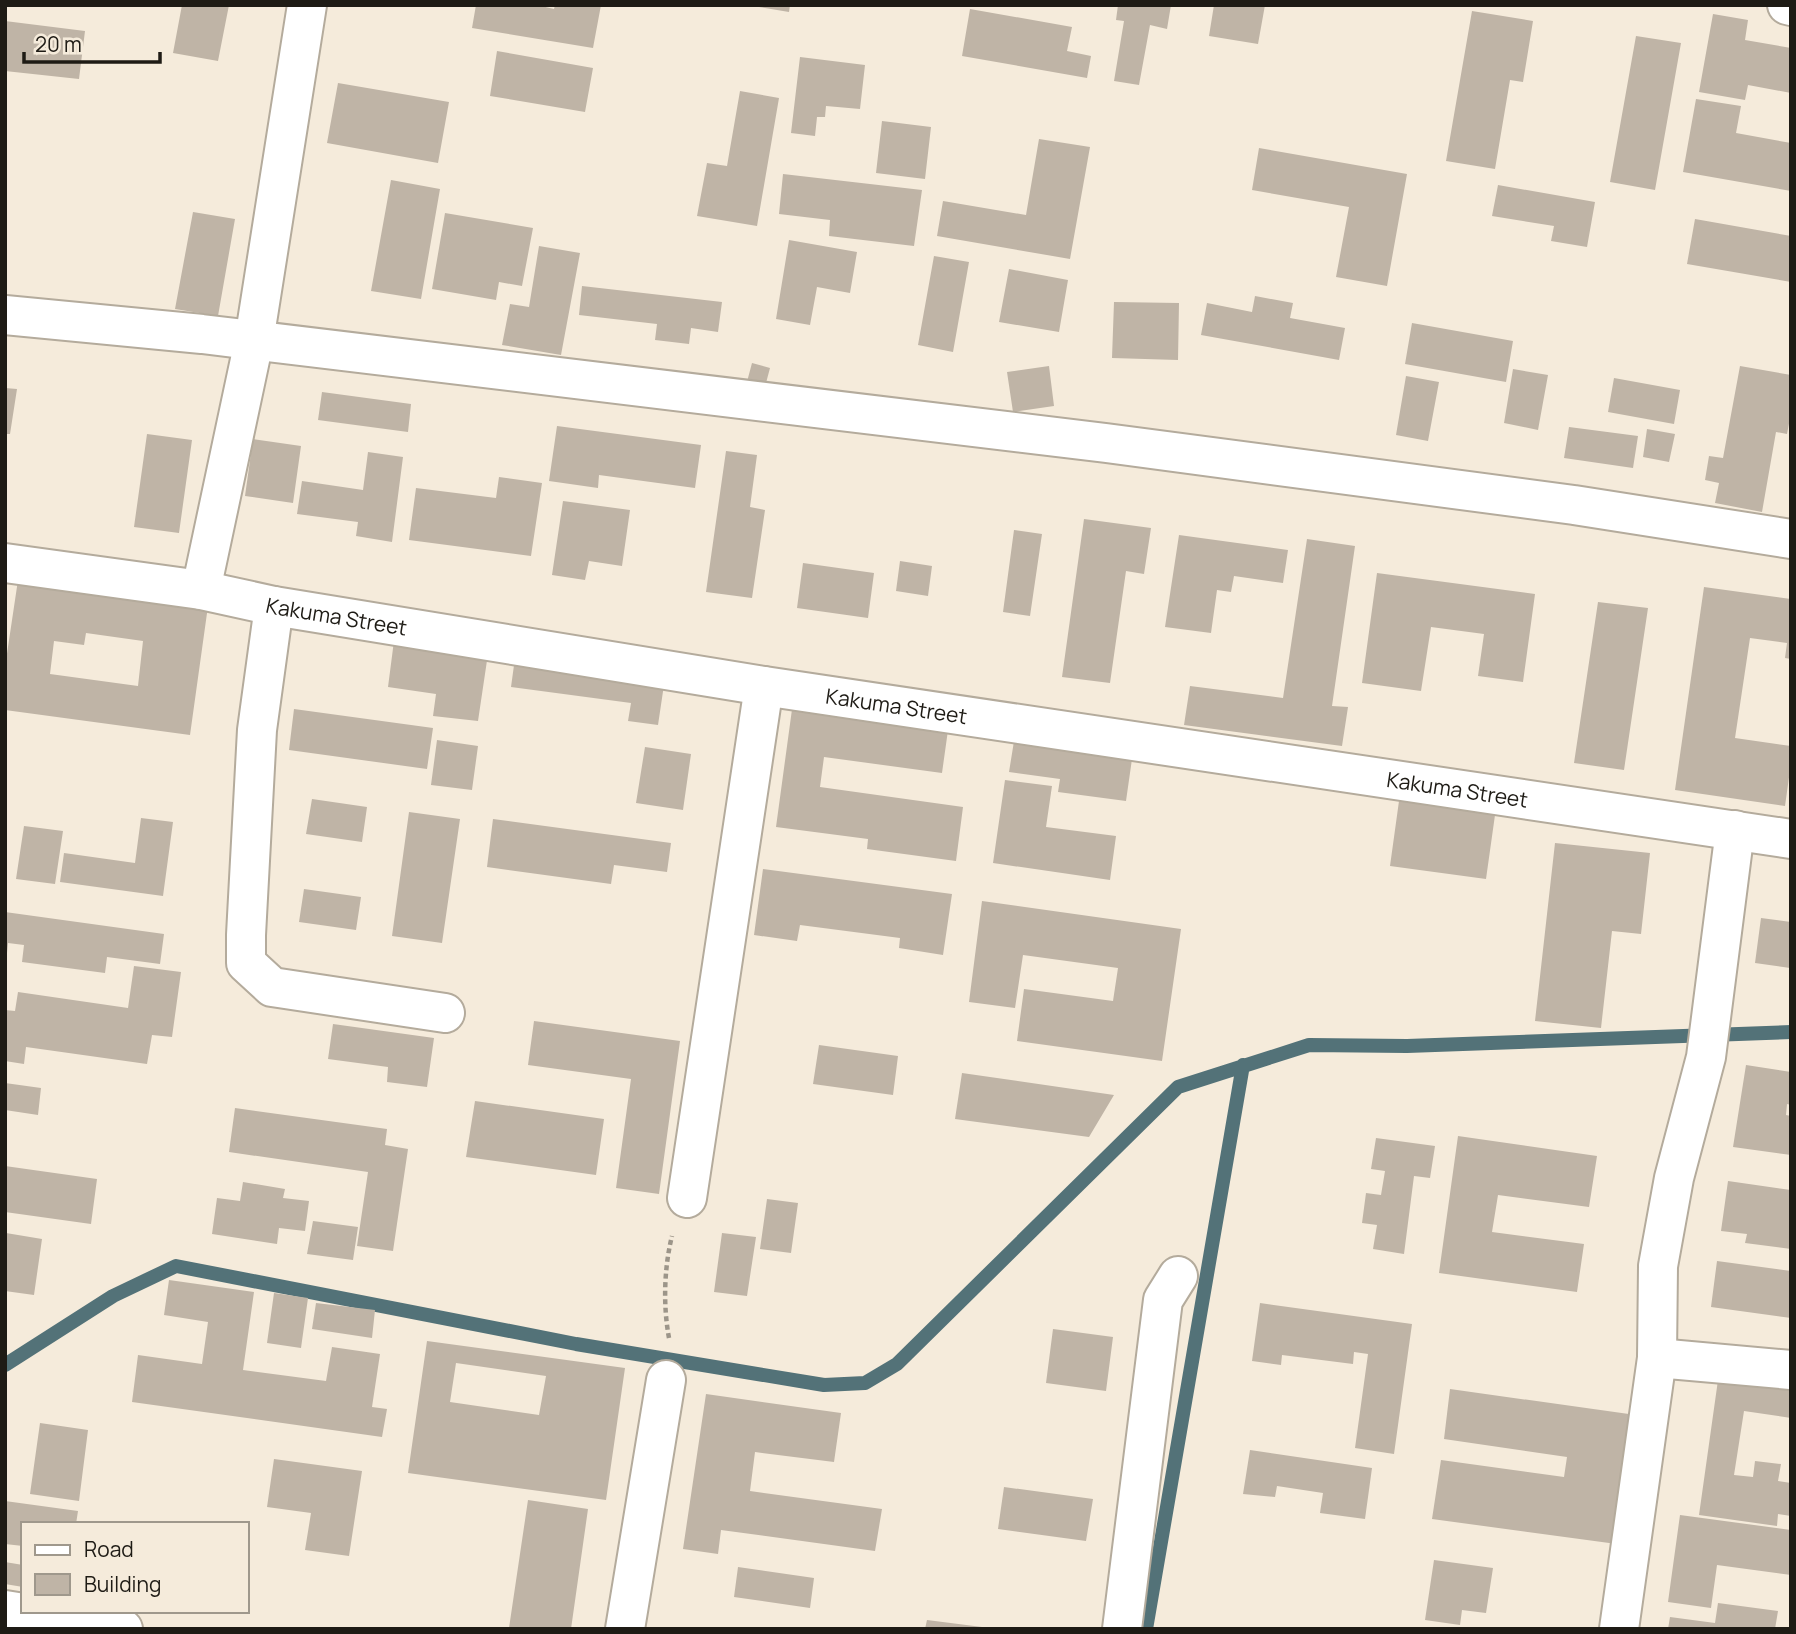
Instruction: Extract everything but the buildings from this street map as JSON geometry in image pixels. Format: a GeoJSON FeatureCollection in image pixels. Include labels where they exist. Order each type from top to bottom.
{"type":"FeatureCollection","features":[{"type":"Feature","properties":{"kind":"street"},"geometry":{"type":"LineString","coordinates":[[201,590],[254,341],[307,5]]}},
{"type":"Feature","properties":{"kind":"street"},"geometry":{"type":"LineString","coordinates":[[5,314],[202,334],[1134,447],[1574,505],[1791,539]]}},
{"type":"Feature","properties":{"kind":"street","name":"Kakuma Street"},"geometry":{"type":"LineString","coordinates":[[5,564],[201,590],[274,606],[764,686],[1791,839]]}},
{"type":"Feature","properties":{"kind":"street"},"geometry":{"type":"LineString","coordinates":[[274,606],[257,730],[246,962],[272,986],[444,1013]]}},
{"type":"Feature","properties":{"kind":"street"},"geometry":{"type":"LineString","coordinates":[[687,1198],[764,686]]}},
{"type":"Feature","properties":{"kind":"street"},"geometry":{"type":"LineString","coordinates":[[1619,1629],[1657,1358],[1658,1266],[1674,1178],[1709,1041],[1735,830]]}},
{"type":"Feature","properties":{"kind":"street"},"geometry":{"type":"LineString","coordinates":[[1122,1629],[1163,1300],[1178,1276]]}},
{"type":"Feature","properties":{"kind":"street"},"geometry":{"type":"LineString","coordinates":[[1657,1358],[1791,1370]]}},
{"type":"Feature","properties":{"kind":"street"},"geometry":{"type":"LineString","coordinates":[[625,1629],[666,1380]]}},
{"type":"Feature","properties":{"kind":"street"},"geometry":{"type":"LineString","coordinates":[[23,1613],[107,1627]]}},
{"type":"Feature","properties":{"kind":"path"},"geometry":{"type":"LineString","coordinates":[[670,1341],[665,1316],[668,1252],[676,1222],[687,1198]]}},
{"type":"Feature","properties":{"kind":"waterway"},"geometry":{"type":"LineString","coordinates":[[5,1365],[113,1296],[176,1266],[576,1344],[824,1385],[865,1383],[897,1364],[1178,1087],[1309,1045],[1407,1046],[1791,1032]]}},
{"type":"Feature","properties":{"kind":"waterway"},"geometry":{"type":"LineString","coordinates":[[1146,1629],[1243,1065]]}}]}
